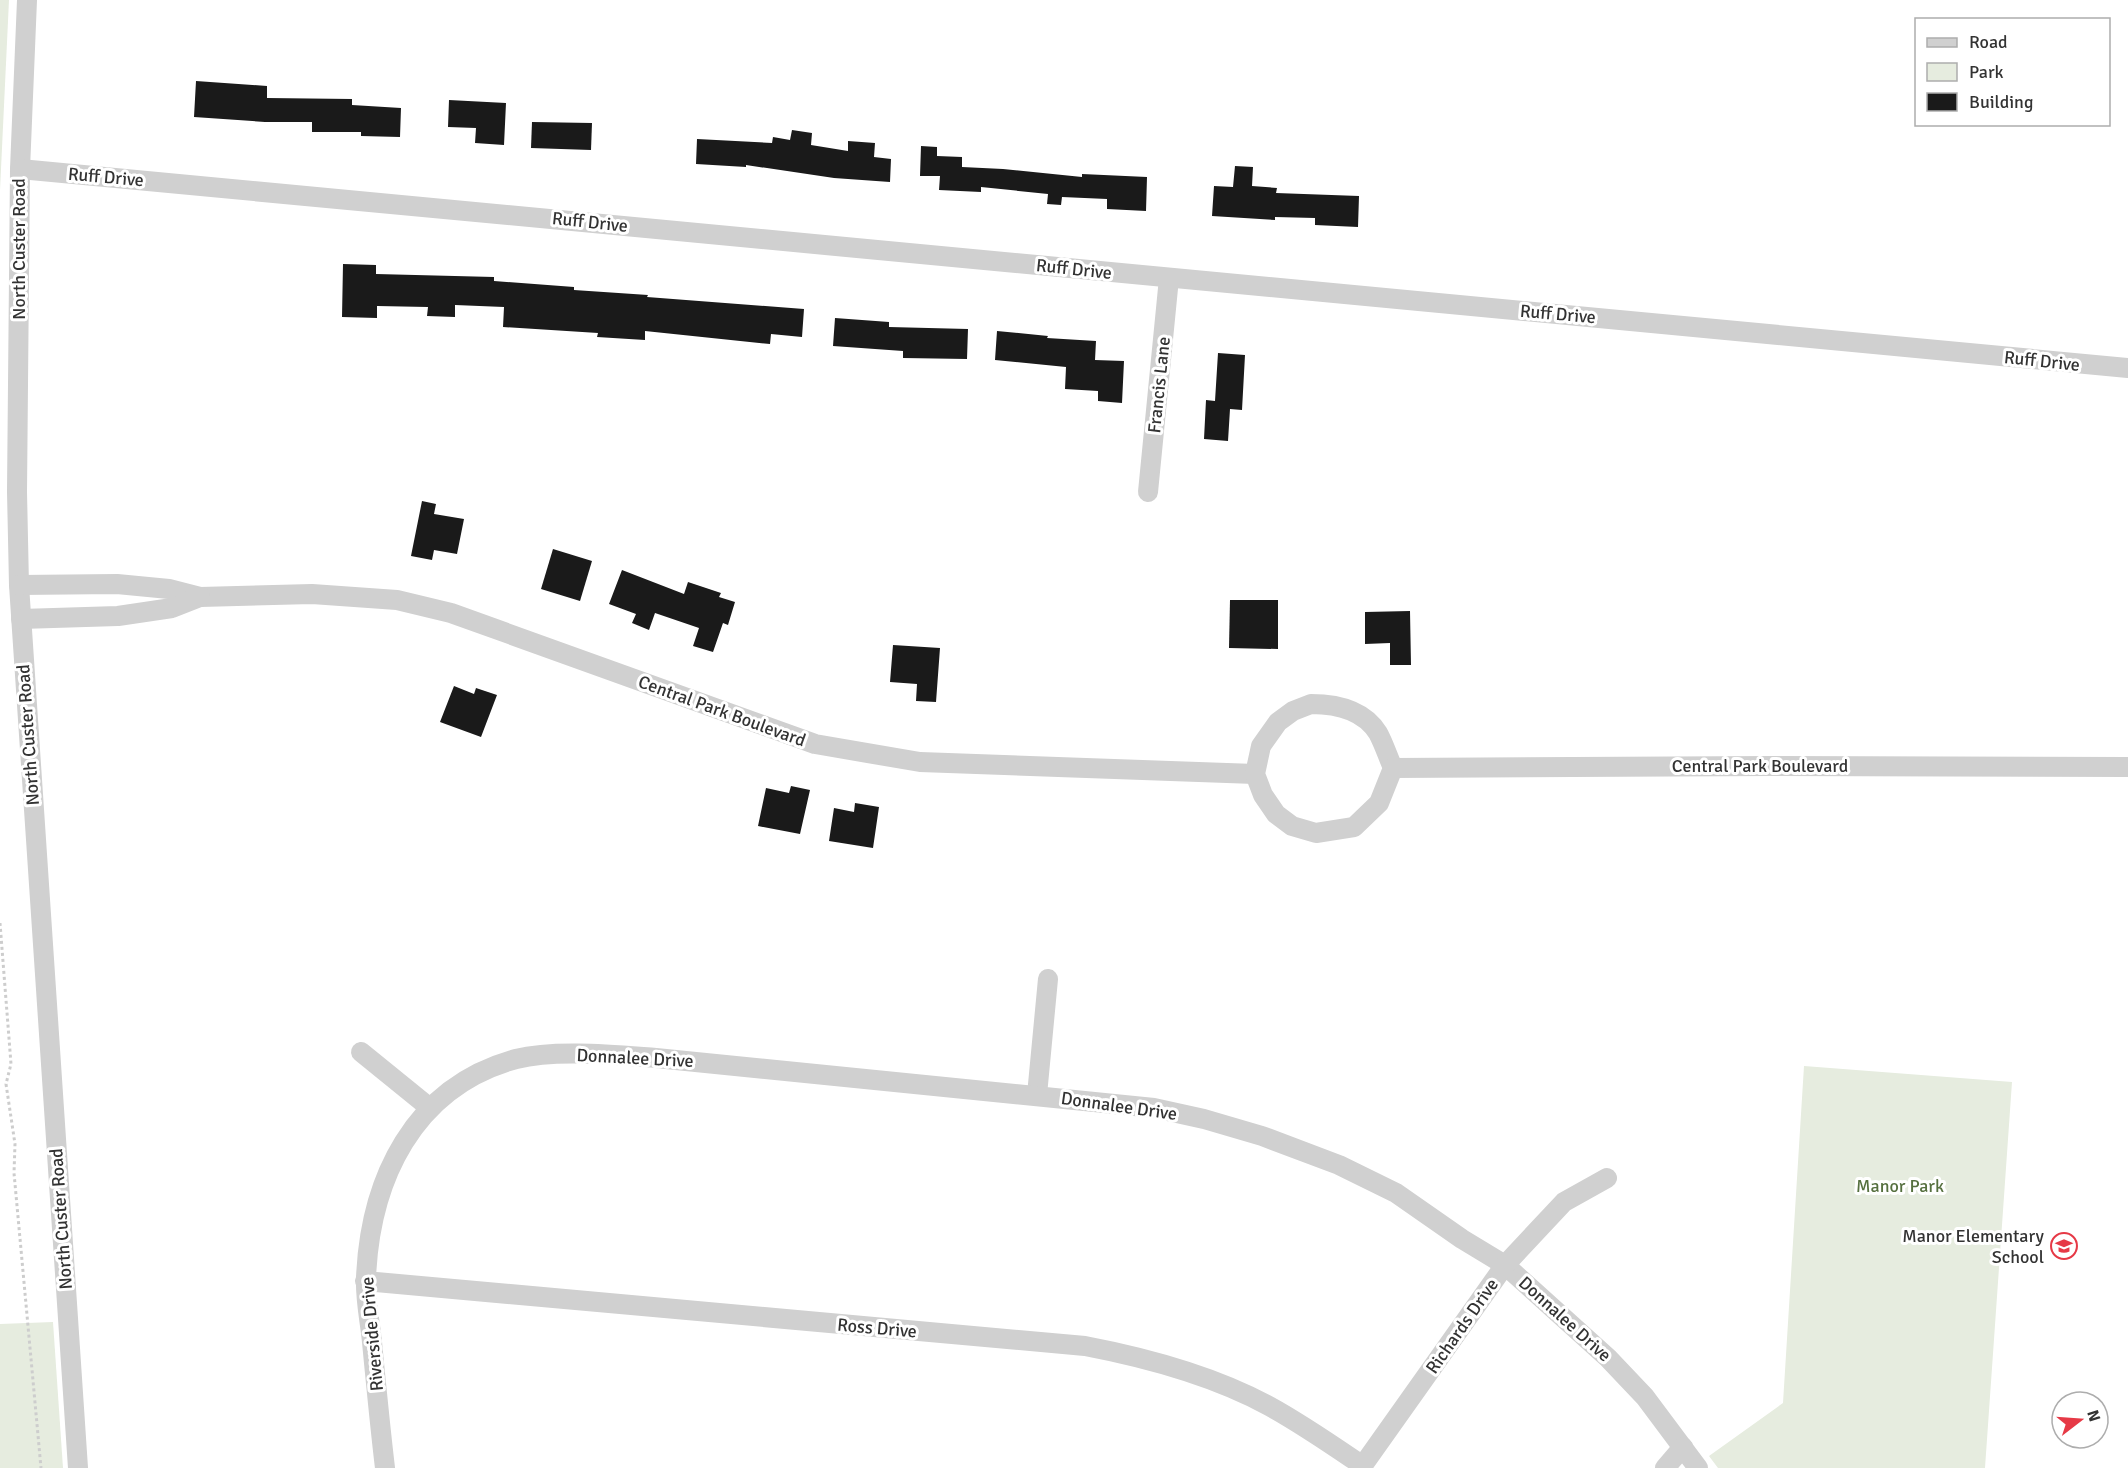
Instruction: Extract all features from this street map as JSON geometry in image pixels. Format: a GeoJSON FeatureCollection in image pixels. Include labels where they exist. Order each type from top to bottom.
{"type":"FeatureCollection","features":[{"type":"Feature","properties":{"kind":"street","name":"North Custer Road"},"geometry":{"type":"LineString","coordinates":[[27,0],[20,169],[17,492],[19,585],[78,1468]]}},
{"type":"Feature","properties":{"kind":"street","name":"Ruff Drive"},"geometry":{"type":"LineString","coordinates":[[20,169],[2128,368]]}},
{"type":"Feature","properties":{"kind":"street","name":"Francis Lane"},"geometry":{"type":"LineString","coordinates":[[1148,492],[1169,278]]}},
{"type":"Feature","properties":{"kind":"street","name":"Central Park Boulevard"},"geometry":{"type":"LineString","coordinates":[[19,585],[117,584],[169,589],[200,597],[312,594],[397,600],[451,613],[815,744],[920,762],[1255,774]]}},
{"type":"Feature","properties":{"kind":"street","name":"Central Park Boulevard"},"geometry":{"type":"LineString","coordinates":[[21,619],[118,616],[172,608],[200,597]]}},
{"type":"Feature","properties":{"kind":"street"},"geometry":{"type":"LineString","coordinates":[[1311,704],[1334,704],[1364,718],[1377,732],[1393,768],[1379,803],[1354,827],[1316,832],[1292,826],[1276,814],[1263,795],[1255,774],[1261,746],[1278,722],[1293,711],[1311,704]]}},
{"type":"Feature","properties":{"kind":"street","name":"Central Park Boulevard"},"geometry":{"type":"LineString","coordinates":[[1393,768],[2128,767]]}},
{"type":"Feature","properties":{"kind":"street"},"geometry":{"type":"LineString","coordinates":[[1037,1095],[1048,979]]}},
{"type":"Feature","properties":{"kind":"street"},"geometry":{"type":"LineString","coordinates":[[361,1052],[430,1108]]}},
{"type":"Feature","properties":{"kind":"street","name":"Donnalee Drive"},"geometry":{"type":"LineString","coordinates":[[430,1108],[468,1080],[517,1059],[594,1054],[1037,1095],[1154,1108],[1204,1119],[1262,1136],[1339,1165],[1396,1193],[1462,1239],[1505,1265],[1608,1358],[1645,1397],[1698,1468]]}},
{"type":"Feature","properties":{"kind":"street","name":"Riverside Drive"},"geometry":{"type":"LineString","coordinates":[[385,1468],[365,1281],[369,1240],[386,1173],[403,1144],[430,1108]]}},
{"type":"Feature","properties":{"kind":"street","name":"Richards Drive"},"geometry":{"type":"LineString","coordinates":[[1362,1467],[1505,1265],[1564,1202],[1607,1178]]}},
{"type":"Feature","properties":{"kind":"street","name":"Ross Drive"},"geometry":{"type":"LineString","coordinates":[[365,1281],[1085,1346],[1133,1355],[1218,1382],[1268,1405],[1308,1429],[1362,1467]]}},
{"type":"Feature","properties":{"kind":"street"},"geometry":{"type":"LineString","coordinates":[[1665,1468],[1683,1447]]}},
{"type":"Feature","properties":{"kind":"path"},"geometry":{"type":"LineString","coordinates":[[0,923],[11,1064],[6,1083],[15,1144],[14,1173],[40,1468]]}},
{"type":"Feature","properties":{"kind":"green space"},"geometry":{"type":"Polygon","coordinates":[[[0,0],[9,0],[0,190],[0,0]]]}},
{"type":"Feature","properties":{"kind":"green space","name":"Manor Park"},"geometry":{"type":"Polygon","coordinates":[[[1804,1066],[2012,1082],[1985,1468],[1718,1468],[1709,1456],[1783,1403],[1804,1066]]]}},
{"type":"Feature","properties":{"kind":"green space"},"geometry":{"type":"Polygon","coordinates":[[[53,1322],[63,1468],[0,1468],[0,1324],[53,1322]]]}},
{"type":"Feature","properties":{"kind":"building"},"geometry":{"type":"Polygon","coordinates":[[[196,81],[267,86],[267,98],[352,99],[352,105],[401,108],[400,137],[361,136],[361,132],[312,132],[312,122],[265,122],[194,117],[196,81]]]}},
{"type":"Feature","properties":{"kind":"building"},"geometry":{"type":"Polygon","coordinates":[[[449,100],[506,103],[504,145],[475,143],[476,128],[448,127],[449,100]]]}},
{"type":"Feature","properties":{"kind":"building"},"geometry":{"type":"Polygon","coordinates":[[[532,122],[592,123],[591,150],[531,148],[532,122]]]}},
{"type":"Feature","properties":{"kind":"building"},"geometry":{"type":"Polygon","coordinates":[[[792,130],[812,133],[811,145],[848,151],[848,141],[875,143],[874,157],[891,159],[890,182],[834,178],[746,165],[746,167],[696,164],[697,139],[772,143],[773,137],[790,140],[792,130]]]}},
{"type":"Feature","properties":{"kind":"building"},"geometry":{"type":"Polygon","coordinates":[[[921,146],[937,147],[937,156],[962,157],[962,167],[1082,177],[1082,174],[1147,177],[1146,211],[1107,209],[1107,199],[1062,197],[1061,205],[1047,204],[1048,194],[981,187],[981,192],[939,190],[940,176],[920,176],[921,146]]]}},
{"type":"Feature","properties":{"kind":"building"},"geometry":{"type":"Polygon","coordinates":[[[1235,166],[1253,167],[1252,186],[1277,188],[1276,193],[1359,196],[1358,227],[1315,225],[1315,218],[1275,217],[1275,220],[1212,216],[1214,186],[1233,187],[1235,166]]]}},
{"type":"Feature","properties":{"kind":"building"},"geometry":{"type":"Polygon","coordinates":[[[343,264],[376,265],[376,274],[494,277],[494,281],[574,287],[574,290],[804,309],[802,337],[771,334],[770,344],[645,331],[645,340],[597,337],[598,333],[503,327],[504,307],[455,305],[455,317],[427,316],[428,307],[377,306],[377,318],[342,317],[343,264]]]}},
{"type":"Feature","properties":{"kind":"building"},"geometry":{"type":"Polygon","coordinates":[[[835,318],[889,322],[889,327],[968,329],[967,359],[903,358],[903,351],[833,346],[835,318]]]}},
{"type":"Feature","properties":{"kind":"building"},"geometry":{"type":"Polygon","coordinates":[[[997,331],[1048,336],[1047,338],[1096,341],[1095,360],[1124,361],[1122,403],[1098,401],[1098,391],[1065,389],[1066,367],[995,360],[997,331]]]}},
{"type":"Feature","properties":{"kind":"building"},"geometry":{"type":"Polygon","coordinates":[[[1218,353],[1245,355],[1242,410],[1230,409],[1228,441],[1204,439],[1206,400],[1215,401],[1218,353]]]}},
{"type":"Feature","properties":{"kind":"building"},"geometry":{"type":"Polygon","coordinates":[[[422,501],[436,504],[434,514],[464,519],[457,554],[434,550],[432,560],[411,556],[422,501]]]}},
{"type":"Feature","properties":{"kind":"building"},"geometry":{"type":"Polygon","coordinates":[[[553,549],[592,561],[580,601],[541,589],[553,549]]]}},
{"type":"Feature","properties":{"kind":"building"},"geometry":{"type":"Polygon","coordinates":[[[622,570],[684,594],[688,582],[721,593],[719,597],[735,602],[728,625],[723,623],[713,652],[693,646],[699,628],[655,613],[649,630],[632,623],[636,614],[609,604],[622,570]]]}},
{"type":"Feature","properties":{"kind":"building"},"geometry":{"type":"Polygon","coordinates":[[[1230,600],[1278,600],[1278,649],[1229,648],[1230,600]]]}},
{"type":"Feature","properties":{"kind":"building"},"geometry":{"type":"Polygon","coordinates":[[[1410,611],[1411,665],[1390,665],[1390,643],[1365,644],[1365,612],[1410,611]]]}},
{"type":"Feature","properties":{"kind":"building"},"geometry":{"type":"Polygon","coordinates":[[[893,645],[940,648],[936,702],[916,701],[917,684],[890,682],[893,645]]]}},
{"type":"Feature","properties":{"kind":"building"},"geometry":{"type":"Polygon","coordinates":[[[454,686],[474,694],[476,688],[497,695],[481,737],[440,722],[454,686]]]}},
{"type":"Feature","properties":{"kind":"building"},"geometry":{"type":"Polygon","coordinates":[[[791,786],[810,790],[800,834],[758,826],[766,788],[789,793],[791,786]]]}},
{"type":"Feature","properties":{"kind":"building"},"geometry":{"type":"Polygon","coordinates":[[[855,803],[879,807],[873,848],[829,841],[834,808],[854,812],[855,803]]]}},
{"type":"Feature","properties":{"kind":"place","name":"Manor Elementary School"},"geometry":{"type":"Point","coordinates":[2064,1246]}}]}
